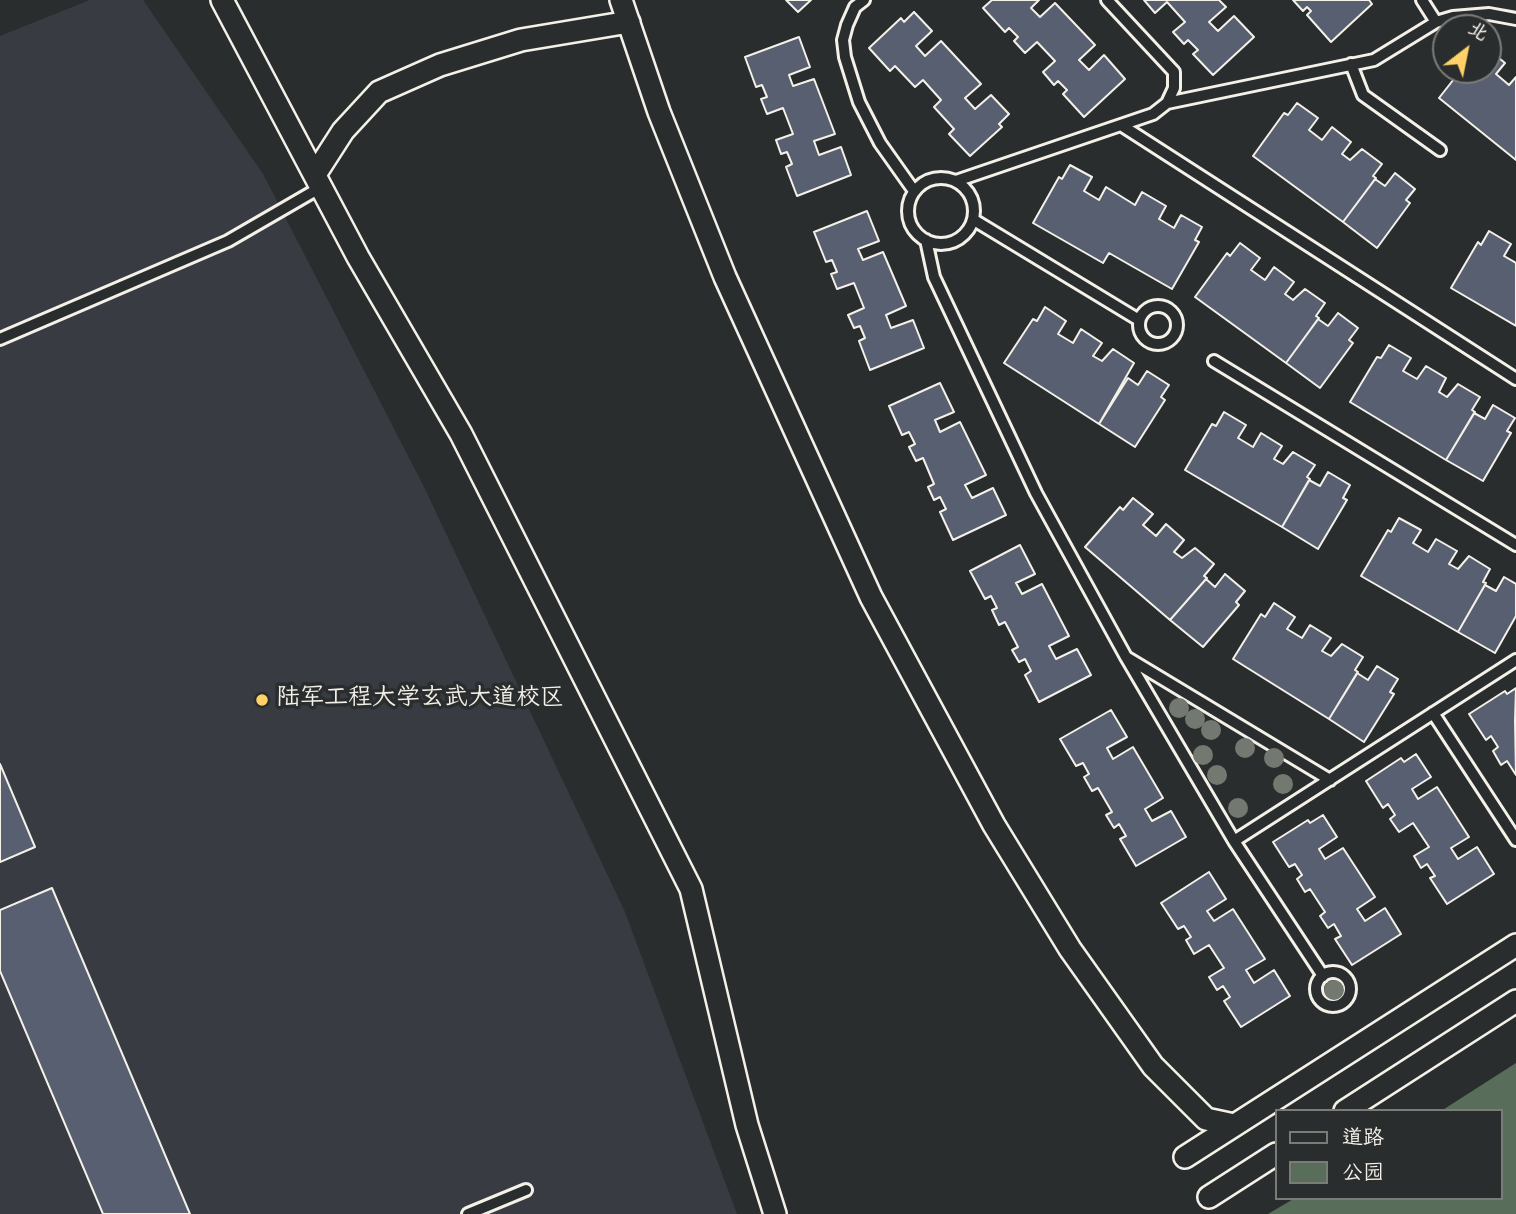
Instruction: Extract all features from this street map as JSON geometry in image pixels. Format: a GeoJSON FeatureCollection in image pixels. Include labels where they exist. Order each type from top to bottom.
{"type":"FeatureCollection","features":[{"type":"Feature","properties":{"kind":"street"},"geometry":{"type":"LineString","coordinates":[[222,0],[358,257],[461,434],[691,889],[747,1125],[775,1214]]}},
{"type":"Feature","properties":{"kind":"street"},"geometry":{"type":"LineString","coordinates":[[621,0],[659,112],[736,302],[871,597],[994,825],[1070,949],[1153,1066],[1206,1119],[1234,1125]]}},
{"type":"Feature","properties":{"kind":"street"},"geometry":{"type":"LineString","coordinates":[[319,180],[343,131],[379,92],[440,65],[521,40],[629,22]]}},
{"type":"Feature","properties":{"kind":"street"},"geometry":{"type":"LineString","coordinates":[[1185,1157],[1516,945]]}},
{"type":"Feature","properties":{"kind":"street"},"geometry":{"type":"LineString","coordinates":[[1348,1109],[1516,1001]]}},
{"type":"Feature","properties":{"kind":"street"},"geometry":{"type":"LineString","coordinates":[[1209,1197],[1274,1155]]}},
{"type":"Feature","properties":{"kind":"lane"},"geometry":{"type":"LineString","coordinates":[[863,0],[855,8],[847,25],[843,40],[845,57],[859,102],[875,132],[914,191]]}},
{"type":"Feature","properties":{"kind":"lane"},"geometry":{"type":"LineString","coordinates":[[1107,0],[1174,72],[1174,88],[1167,103]]}},
{"type":"Feature","properties":{"kind":"lane"},"geometry":{"type":"LineString","coordinates":[[1422,0],[1432,16]]}},
{"type":"Feature","properties":{"kind":"lane"},"geometry":{"type":"LineString","coordinates":[[956,181],[972,197],[974,220],[960,239],[937,244],[926,240],[917,234],[908,213],[914,191],[933,178],[956,181],[1153,114],[1167,103],[1374,60],[1432,24]]}},
{"type":"Feature","properties":{"kind":"lane"},"geometry":{"type":"LineString","coordinates":[[1351,64],[1363,95],[1440,150]]}},
{"type":"Feature","properties":{"kind":"lane"},"geometry":{"type":"LineString","coordinates":[[1121,125],[1516,379]]}},
{"type":"Feature","properties":{"kind":"lane"},"geometry":{"type":"LineString","coordinates":[[0,339],[228,241],[319,180]]}},
{"type":"Feature","properties":{"kind":"lane"},"geometry":{"type":"LineString","coordinates":[[974,220],[1139,320]]}},
{"type":"Feature","properties":{"kind":"lane"},"geometry":{"type":"LineString","coordinates":[[926,240],[933,277],[1036,493],[1126,657],[1234,841],[1323,976]]}},
{"type":"Feature","properties":{"kind":"lane"},"geometry":{"type":"LineString","coordinates":[[1214,362],[1516,545]]}},
{"type":"Feature","properties":{"kind":"lane"},"geometry":{"type":"LineString","coordinates":[[1126,657],[1330,780]]}},
{"type":"Feature","properties":{"kind":"lane"},"geometry":{"type":"LineString","coordinates":[[1234,841],[1516,660]]}},
{"type":"Feature","properties":{"kind":"lane"},"geometry":{"type":"LineString","coordinates":[[1433,713],[1516,840]]}},
{"type":"Feature","properties":{"kind":"lane"},"geometry":{"type":"LineString","coordinates":[[468,1214],[526,1190]]}},
{"type":"Feature","properties":{"kind":"shaded area","name":"陆军工程大学玄武大道校区"},"geometry":{"type":"Polygon","coordinates":[[[90,0],[143,0],[263,174],[425,489],[625,912],[737,1214],[0,1214],[0,36],[90,0]]]}},
{"type":"Feature","properties":{"kind":"green space"},"geometry":{"type":"Polygon","coordinates":[[[1516,1063],[1516,1214],[1268,1214],[1292,1200],[1502,1200],[1502,1109],[1444,1109],[1516,1063]]]}},
{"type":"Feature","properties":{"kind":"building"},"geometry":{"type":"Polygon","coordinates":[[[786,0],[811,0],[798,12],[786,0]]]}},
{"type":"Feature","properties":{"kind":"building"},"geometry":{"type":"Polygon","coordinates":[[[992,0],[1039,0],[1031,8],[1040,17],[1055,3],[1095,45],[1079,60],[1089,70],[1104,55],[1125,79],[1084,117],[1063,94],[1067,90],[1058,81],[1054,85],[1043,72],[1055,61],[1037,42],[1025,53],[1014,41],[1018,37],[1009,28],[1005,32],[983,8],[992,0]]]}},
{"type":"Feature","properties":{"kind":"building"},"geometry":{"type":"Polygon","coordinates":[[[1144,0],[1219,0],[1226,7],[1209,22],[1218,31],[1234,16],[1254,37],[1213,75],[1193,54],[1198,50],[1188,40],[1184,44],[1173,32],[1185,22],[1167,2],[1155,13],[1144,0]]]}},
{"type":"Feature","properties":{"kind":"building"},"geometry":{"type":"Polygon","coordinates":[[[1293,0],[1369,0],[1372,4],[1331,42],[1307,15],[1311,11],[1307,7],[1303,11],[1293,0]]]}},
{"type":"Feature","properties":{"kind":"building"},"geometry":{"type":"Polygon","coordinates":[[[914,12],[932,31],[916,46],[925,56],[941,41],[981,84],[965,98],[975,109],[991,95],[1009,114],[999,124],[1002,127],[970,156],[949,134],[954,129],[934,107],[941,100],[923,80],[915,87],[895,66],[890,71],[869,48],[901,18],[904,22],[914,12]]]}},
{"type":"Feature","properties":{"kind":"building"},"geometry":{"type":"Polygon","coordinates":[[[799,37],[810,67],[789,75],[793,86],[814,79],[835,134],[814,141],[819,155],[841,147],[851,175],[797,196],[786,167],[792,164],[787,152],[781,154],[776,140],[793,134],[783,108],[767,114],[761,99],[767,97],[762,85],[756,87],[745,57],[799,37]]]}},
{"type":"Feature","properties":{"kind":"building"},"geometry":{"type":"Polygon","coordinates":[[[1516,77],[1516,160],[1439,98],[1450,84],[1502,84],[1502,79],[1509,85],[1516,77]]]}},
{"type":"Feature","properties":{"kind":"building"},"geometry":{"type":"Polygon","coordinates":[[[1297,103],[1318,118],[1309,130],[1322,140],[1332,127],[1351,142],[1342,154],[1350,160],[1362,149],[1382,164],[1373,176],[1376,178],[1343,222],[1253,156],[1284,113],[1288,115],[1297,103]]]}},
{"type":"Feature","properties":{"kind":"building"},"geometry":{"type":"Polygon","coordinates":[[[1070,165],[1092,177],[1084,191],[1099,200],[1106,187],[1135,205],[1142,192],[1166,206],[1159,219],[1174,228],[1181,215],[1202,227],[1195,240],[1199,242],[1172,289],[1109,253],[1103,263],[1033,223],[1059,177],[1062,179],[1070,165]]]}},
{"type":"Feature","properties":{"kind":"building"},"geometry":{"type":"Polygon","coordinates":[[[1395,173],[1415,189],[1406,200],[1410,203],[1377,248],[1343,222],[1375,179],[1385,186],[1395,173]]]}},
{"type":"Feature","properties":{"kind":"building"},"geometry":{"type":"Polygon","coordinates":[[[867,211],[879,241],[858,249],[863,260],[883,252],[906,306],[886,315],[891,328],[913,320],[924,348],[870,370],[859,341],[865,338],[860,326],[854,328],[848,315],[864,308],[854,283],[837,289],[831,274],[837,272],[832,260],[826,262],[814,232],[867,211]]]}},
{"type":"Feature","properties":{"kind":"building"},"geometry":{"type":"Polygon","coordinates":[[[1489,231],[1511,244],[1504,256],[1516,263],[1516,326],[1451,288],[1478,242],[1481,245],[1489,231]]]}},
{"type":"Feature","properties":{"kind":"building"},"geometry":{"type":"Polygon","coordinates":[[[1240,243],[1260,258],[1251,270],[1265,280],[1274,267],[1294,282],[1285,294],[1293,300],[1305,289],[1325,303],[1316,316],[1319,318],[1286,363],[1195,297],[1227,253],[1230,256],[1240,243]]]}},
{"type":"Feature","properties":{"kind":"building"},"geometry":{"type":"Polygon","coordinates":[[[1045,307],[1066,321],[1058,334],[1073,343],[1081,329],[1102,343],[1093,356],[1102,361],[1113,349],[1134,363],[1099,424],[1004,363],[1033,319],[1037,321],[1045,307]]]}},
{"type":"Feature","properties":{"kind":"building"},"geometry":{"type":"Polygon","coordinates":[[[1338,313],[1358,328],[1349,340],[1353,343],[1320,388],[1286,363],[1318,319],[1328,326],[1338,313]]]}},
{"type":"Feature","properties":{"kind":"building"},"geometry":{"type":"Polygon","coordinates":[[[1389,345],[1411,358],[1403,371],[1417,379],[1426,366],[1446,378],[1439,392],[1447,397],[1458,384],[1480,397],[1472,410],[1475,412],[1446,460],[1350,402],[1377,357],[1381,358],[1389,345]]]}},
{"type":"Feature","properties":{"kind":"building"},"geometry":{"type":"Polygon","coordinates":[[[1147,371],[1169,385],[1161,397],[1165,400],[1135,447],[1099,424],[1128,378],[1138,385],[1147,371]]]}},
{"type":"Feature","properties":{"kind":"building"},"geometry":{"type":"Polygon","coordinates":[[[940,383],[954,412],[935,420],[940,432],[960,422],[986,475],[965,485],[972,498],[993,488],[1006,515],[953,540],[940,512],[946,509],[940,497],[934,500],[928,487],[934,484],[923,458],[916,461],[909,447],[915,444],[909,432],[902,435],[889,406],[940,383]]]}},
{"type":"Feature","properties":{"kind":"building"},"geometry":{"type":"Polygon","coordinates":[[[1493,405],[1515,418],[1507,431],[1511,433],[1483,481],[1446,460],[1474,413],[1485,419],[1493,405]]]}},
{"type":"Feature","properties":{"kind":"building"},"geometry":{"type":"Polygon","coordinates":[[[1224,412],[1246,425],[1238,438],[1253,447],[1261,433],[1282,446],[1274,459],[1283,464],[1293,452],[1315,465],[1307,477],[1310,479],[1282,527],[1185,470],[1212,424],[1216,426],[1224,412]]]}},
{"type":"Feature","properties":{"kind":"building"},"geometry":{"type":"Polygon","coordinates":[[[1328,472],[1350,485],[1343,498],[1347,500],[1318,549],[1282,527],[1309,480],[1320,486],[1328,472]]]}},
{"type":"Feature","properties":{"kind":"building"},"geometry":{"type":"Polygon","coordinates":[[[1133,498],[1153,514],[1143,525],[1156,536],[1166,524],[1184,540],[1174,552],[1182,558],[1195,548],[1214,564],[1204,576],[1207,578],[1170,620],[1085,547],[1120,507],[1123,510],[1133,498]]]}},
{"type":"Feature","properties":{"kind":"building"},"geometry":{"type":"Polygon","coordinates":[[[1399,518],[1421,530],[1413,543],[1428,552],[1436,539],[1457,551],[1449,564],[1458,569],[1469,556],[1490,569],[1483,582],[1486,583],[1458,632],[1361,576],[1388,530],[1391,532],[1399,518]]]}},
{"type":"Feature","properties":{"kind":"building"},"geometry":{"type":"Polygon","coordinates":[[[1020,545],[1035,574],[1016,583],[1022,594],[1042,584],[1069,636],[1049,646],[1056,659],[1077,649],[1091,675],[1039,702],[1025,675],[1031,671],[1025,659],[1019,662],[1012,650],[1018,647],[1005,622],[999,625],[992,610],[997,608],[991,596],[985,599],[970,571],[1020,545]]]}},
{"type":"Feature","properties":{"kind":"building"},"geometry":{"type":"Polygon","coordinates":[[[1225,574],[1245,591],[1236,602],[1239,605],[1203,647],[1170,620],[1206,579],[1215,587],[1225,574]]]}},
{"type":"Feature","properties":{"kind":"building"},"geometry":{"type":"Polygon","coordinates":[[[1504,577],[1516,584],[1516,616],[1495,653],[1458,632],[1485,585],[1496,591],[1504,577]]]}},
{"type":"Feature","properties":{"kind":"building"},"geometry":{"type":"Polygon","coordinates":[[[1274,603],[1295,617],[1287,629],[1302,638],[1310,625],[1331,638],[1322,651],[1331,656],[1342,644],[1363,657],[1355,670],[1358,672],[1329,719],[1233,659],[1261,614],[1265,617],[1274,603]]]}},
{"type":"Feature","properties":{"kind":"building"},"geometry":{"type":"Polygon","coordinates":[[[1377,666],[1398,679],[1390,692],[1394,694],[1364,742],[1329,719],[1357,673],[1368,680],[1377,666]]]}},
{"type":"Feature","properties":{"kind":"building"},"geometry":{"type":"Polygon","coordinates":[[[1516,688],[1516,775],[1507,761],[1501,765],[1493,751],[1498,747],[1491,736],[1486,740],[1469,714],[1505,691],[1507,694],[1516,688]]]}},
{"type":"Feature","properties":{"kind":"building"},"geometry":{"type":"Polygon","coordinates":[[[1111,710],[1127,737],[1107,748],[1113,759],[1133,747],[1163,798],[1145,809],[1152,821],[1171,811],[1186,837],[1136,866],[1120,839],[1126,836],[1119,824],[1114,828],[1106,815],[1112,812],[1098,788],[1092,791],[1084,777],[1089,774],[1083,763],[1076,766],[1060,739],[1111,710]]]}},
{"type":"Feature","properties":{"kind":"building"},"geometry":{"type":"Polygon","coordinates":[[[1416,754],[1431,777],[1412,789],[1418,799],[1437,787],[1469,837],[1451,848],[1458,859],[1477,847],[1494,874],[1447,904],[1430,878],[1435,876],[1427,864],[1421,868],[1414,856],[1429,847],[1413,823],[1399,832],[1390,819],[1395,815],[1388,804],[1383,808],[1366,781],[1401,758],[1404,762],[1416,754]]]}},
{"type":"Feature","properties":{"kind":"building"},"geometry":{"type":"Polygon","coordinates":[[[0,764],[35,847],[0,862],[0,764]]]}},
{"type":"Feature","properties":{"kind":"building"},"geometry":{"type":"Polygon","coordinates":[[[1323,815],[1337,837],[1319,849],[1325,859],[1343,848],[1375,897],[1357,909],[1365,921],[1385,908],[1401,934],[1352,965],[1335,939],[1341,936],[1334,924],[1328,928],[1320,916],[1325,912],[1310,889],[1305,892],[1297,879],[1302,875],[1295,864],[1289,867],[1273,842],[1308,820],[1310,823],[1323,815]]]}},
{"type":"Feature","properties":{"kind":"building"},"geometry":{"type":"Polygon","coordinates":[[[1209,872],[1226,899],[1207,911],[1214,921],[1233,909],[1265,959],[1246,970],[1254,983],[1274,970],[1290,996],[1241,1027],[1224,1001],[1230,997],[1223,986],[1217,990],[1209,977],[1224,968],[1209,945],[1194,954],[1186,940],[1191,937],[1184,926],[1178,929],[1161,903],[1209,872]]]}},
{"type":"Feature","properties":{"kind":"building"},"geometry":{"type":"Polygon","coordinates":[[[52,888],[190,1214],[103,1214],[0,971],[0,910],[52,888]]]}},
{"type":"Feature","properties":{"kind":"place","name":"陆军工程大学玄武大道校区"},"geometry":{"type":"Point","coordinates":[262,700]}}]}
